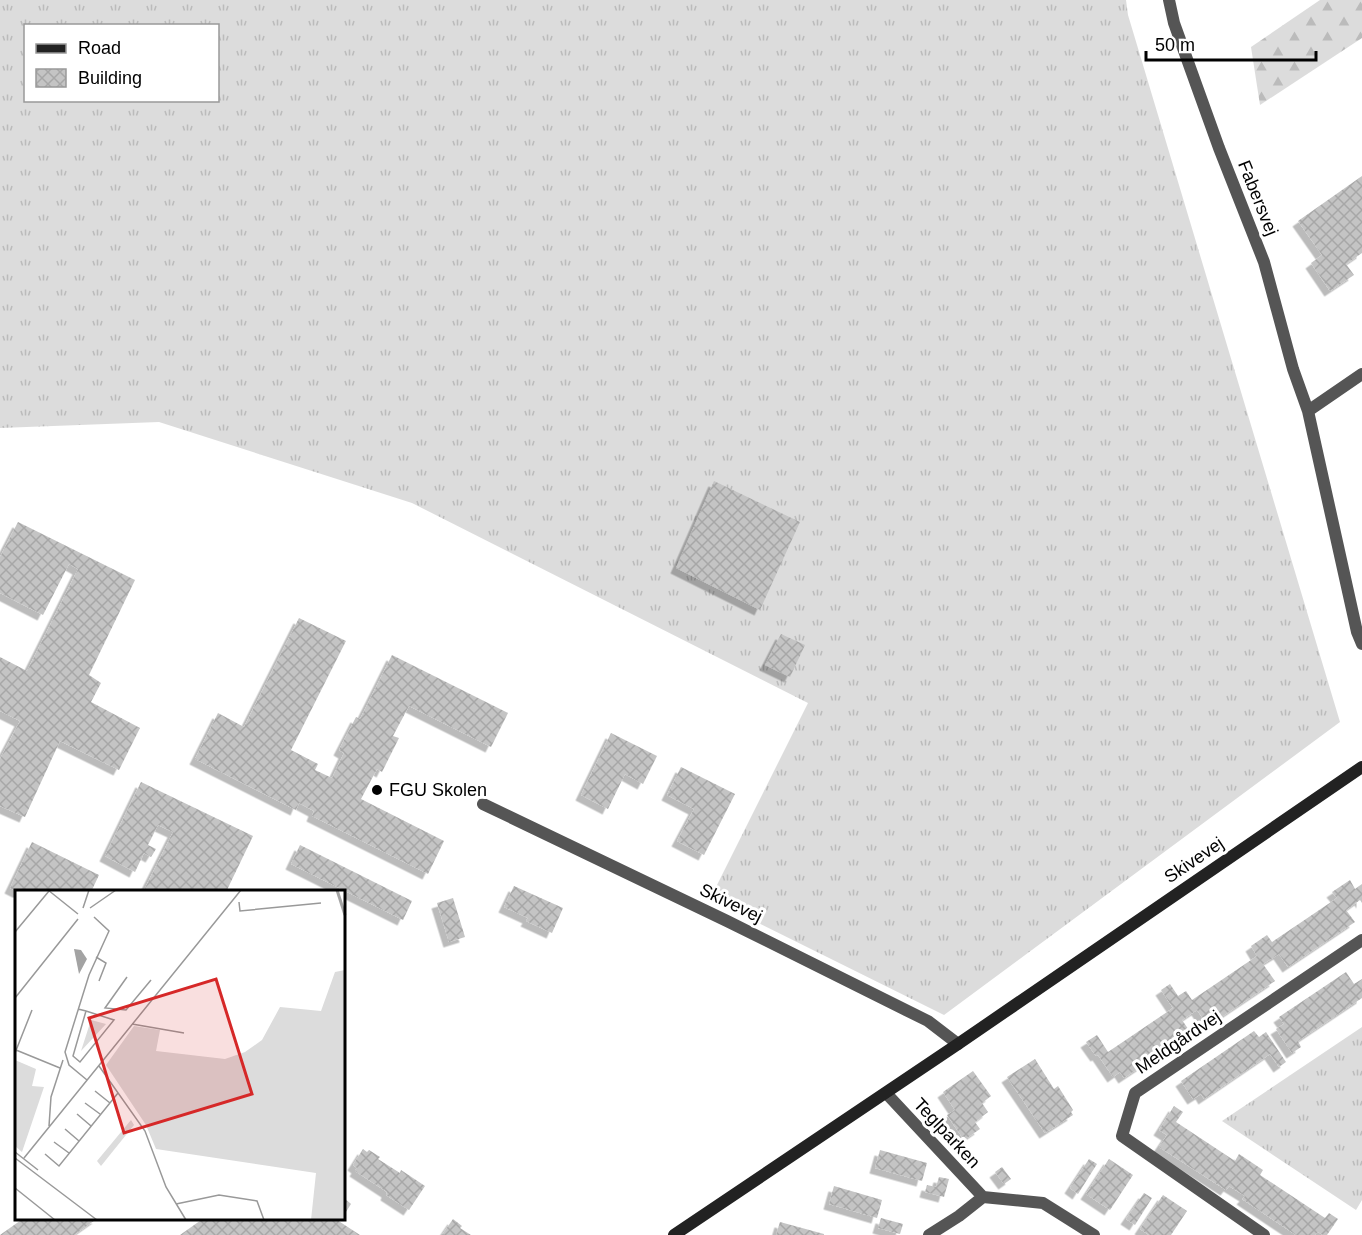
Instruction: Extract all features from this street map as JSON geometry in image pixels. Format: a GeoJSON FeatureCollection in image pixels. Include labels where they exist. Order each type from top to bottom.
{"type":"FeatureCollection","features":[{"type":"Feature","properties":{"kind":"street","name":"Fabersvej"},"geometry":{"type":"LineString","coordinates":[[1168,0],[1174,23],[1219,148],[1264,262],[1293,369],[1308,411],[1357,632],[1362,644]]}},
{"type":"Feature","properties":{"kind":"street"},"geometry":{"type":"LineString","coordinates":[[1308,411],[1362,374]]}},
{"type":"Feature","properties":{"kind":"street","name":"Skivevej"},"geometry":{"type":"LineString","coordinates":[[674,1235],[886,1093],[1362,767]]}},
{"type":"Feature","properties":{"kind":"street","name":"Skivevej"},"geometry":{"type":"LineString","coordinates":[[483,804],[928,1021],[958,1044]]}},
{"type":"Feature","properties":{"kind":"street","name":"Meldgårdvej"},"geometry":{"type":"LineString","coordinates":[[1264,1235],[1122,1136],[1134,1093],[1362,940]]}},
{"type":"Feature","properties":{"kind":"street","name":"Teglparken"},"geometry":{"type":"LineString","coordinates":[[886,1093],[983,1197]]}},
{"type":"Feature","properties":{"kind":"street"},"geometry":{"type":"LineString","coordinates":[[929,1235],[983,1197],[1043,1203],[1094,1235]]}},
{"type":"Feature","properties":{"kind":"green space"},"geometry":{"type":"Polygon","coordinates":[[[0,0],[1126,0],[1128,15],[1340,722],[944,1015],[710,899],[808,703],[412,503],[159,422],[0,428],[0,0]]]}},
{"type":"Feature","properties":{"kind":"green space"},"geometry":{"type":"Polygon","coordinates":[[[1320,0],[1362,0],[1362,38],[1260,105],[1251,47],[1320,0]]]}},
{"type":"Feature","properties":{"kind":"green space"},"geometry":{"type":"Polygon","coordinates":[[[1362,1027],[1362,1200],[1356,1210],[1222,1121],[1362,1027]]]}},
{"type":"Feature","properties":{"kind":"building"},"geometry":{"type":"Polygon","coordinates":[[[1362,176],[1362,253],[1346,264],[1354,275],[1330,291],[1311,263],[1322,255],[1298,221],[1362,176]]]}},
{"type":"Feature","properties":{"kind":"building"},"geometry":{"type":"Polygon","coordinates":[[[714,481],[800,522],[760,610],[676,568],[714,481]]]}},
{"type":"Feature","properties":{"kind":"building"},"geometry":{"type":"Polygon","coordinates":[[[18,522],[135,580],[89,675],[101,683],[91,702],[140,728],[119,770],[60,741],[25,817],[0,806],[0,759],[20,721],[0,711],[0,657],[27,671],[78,569],[69,564],[43,615],[0,593],[0,557],[18,522]]]}},
{"type":"Feature","properties":{"kind":"building"},"geometry":{"type":"Polygon","coordinates":[[[299,618],[346,641],[291,750],[318,764],[315,770],[332,778],[344,753],[339,750],[356,717],[360,719],[392,655],[508,713],[491,747],[409,706],[393,736],[399,738],[382,772],[377,769],[361,799],[444,841],[428,874],[312,816],[314,811],[299,803],[296,810],[195,759],[218,713],[244,727],[299,618]]]}},
{"type":"Feature","properties":{"kind":"building"},"geometry":{"type":"Polygon","coordinates":[[[781,634],[805,645],[790,677],[765,665],[781,634]]]}},
{"type":"Feature","properties":{"kind":"building"},"geometry":{"type":"Polygon","coordinates":[[[611,733],[657,756],[643,784],[625,774],[608,809],[581,795],[611,733]]]}},
{"type":"Feature","properties":{"kind":"building"},"geometry":{"type":"Polygon","coordinates":[[[681,767],[735,794],[704,855],[677,841],[694,809],[667,795],[681,767]]]}},
{"type":"Feature","properties":{"kind":"building"},"geometry":{"type":"Polygon","coordinates":[[[141,782],[253,836],[227,890],[144,890],[173,832],[158,825],[148,845],[156,849],[151,857],[144,853],[135,872],[105,856],[141,782]]]}},
{"type":"Feature","properties":{"kind":"building"},"geometry":{"type":"Polygon","coordinates":[[[32,842],[99,875],[92,890],[15,890],[10,888],[32,842]]]}},
{"type":"Feature","properties":{"kind":"building"},"geometry":{"type":"Polygon","coordinates":[[[300,845],[412,901],[403,920],[291,864],[300,845]]]}},
{"type":"Feature","properties":{"kind":"building"},"geometry":{"type":"Polygon","coordinates":[[[1350,880],[1355,889],[1362,884],[1362,903],[1360,900],[1346,910],[1355,922],[1288,967],[1279,954],[1263,964],[1275,981],[1208,1026],[1197,1010],[1182,1020],[1191,1033],[1124,1078],[1120,1072],[1113,1077],[1086,1042],[1097,1035],[1108,1052],[1173,1008],[1161,990],[1170,984],[1178,996],[1186,991],[1192,1000],[1257,956],[1251,946],[1267,935],[1272,942],[1337,898],[1332,892],[1350,880]]]}},
{"type":"Feature","properties":{"kind":"building"},"geometry":{"type":"Polygon","coordinates":[[[514,886],[563,908],[552,933],[526,921],[528,918],[504,907],[514,886]]]}},
{"type":"Feature","properties":{"kind":"building"},"geometry":{"type":"Polygon","coordinates":[[[453,898],[465,937],[449,942],[437,903],[453,898]]]}},
{"type":"Feature","properties":{"kind":"building"},"geometry":{"type":"Polygon","coordinates":[[[1346,972],[1354,984],[1362,979],[1362,998],[1298,1041],[1301,1047],[1292,1053],[1276,1029],[1284,1024],[1279,1017],[1346,972]]]}},
{"type":"Feature","properties":{"kind":"building"},"geometry":{"type":"Polygon","coordinates":[[[1254,1031],[1259,1037],[1266,1032],[1286,1062],[1279,1067],[1270,1054],[1204,1099],[1201,1094],[1193,1099],[1181,1081],[1254,1031]]]}},
{"type":"Feature","properties":{"kind":"building"},"geometry":{"type":"Polygon","coordinates":[[[1035,1059],[1054,1089],[1058,1086],[1073,1110],[1071,1112],[1073,1115],[1045,1133],[1007,1077],[1035,1059]]]}},
{"type":"Feature","properties":{"kind":"building"},"geometry":{"type":"Polygon","coordinates":[[[973,1071],[991,1096],[982,1103],[988,1112],[975,1122],[980,1129],[964,1140],[947,1115],[955,1110],[943,1092],[973,1071]]]}},
{"type":"Feature","properties":{"kind":"building"},"geometry":{"type":"Polygon","coordinates":[[[1174,1106],[1183,1112],[1176,1122],[1235,1161],[1239,1154],[1263,1170],[1260,1175],[1325,1218],[1329,1213],[1338,1219],[1327,1235],[1318,1232],[1315,1235],[1296,1235],[1242,1199],[1245,1196],[1229,1186],[1226,1190],[1159,1147],[1167,1135],[1159,1130],[1174,1106]]]}},
{"type":"Feature","properties":{"kind":"building"},"geometry":{"type":"Polygon","coordinates":[[[363,1149],[367,1152],[369,1150],[380,1157],[378,1159],[400,1173],[401,1170],[425,1186],[409,1210],[355,1171],[357,1168],[353,1165],[363,1149]]]}},
{"type":"Feature","properties":{"kind":"building"},"geometry":{"type":"Polygon","coordinates":[[[880,1150],[927,1163],[922,1181],[875,1168],[880,1150]]]}},
{"type":"Feature","properties":{"kind":"building"},"geometry":{"type":"Polygon","coordinates":[[[1089,1159],[1097,1164],[1078,1194],[1070,1188],[1089,1159]]]}},
{"type":"Feature","properties":{"kind":"building"},"geometry":{"type":"Polygon","coordinates":[[[1109,1159],[1133,1175],[1110,1210],[1086,1194],[1109,1159]]]}},
{"type":"Feature","properties":{"kind":"building"},"geometry":{"type":"Polygon","coordinates":[[[1002,1167],[1011,1179],[1004,1184],[995,1172],[1002,1167]]]}},
{"type":"Feature","properties":{"kind":"building"},"geometry":{"type":"Polygon","coordinates":[[[939,1177],[949,1179],[944,1197],[925,1192],[927,1185],[936,1187],[939,1177]]]}},
{"type":"Feature","properties":{"kind":"building"},"geometry":{"type":"Polygon","coordinates":[[[834,1186],[882,1200],[877,1218],[829,1204],[834,1186]]]}},
{"type":"Feature","properties":{"kind":"building"},"geometry":{"type":"Polygon","coordinates":[[[1144,1193],[1152,1198],[1135,1225],[1126,1219],[1144,1193]]]}},
{"type":"Feature","properties":{"kind":"building"},"geometry":{"type":"Polygon","coordinates":[[[1163,1195],[1187,1211],[1171,1235],[1149,1235],[1140,1229],[1163,1195]]]}},
{"type":"Feature","properties":{"kind":"building"},"geometry":{"type":"Polygon","coordinates":[[[345,1199],[351,1204],[345,1213],[345,1199]]]}},
{"type":"Feature","properties":{"kind":"building"},"geometry":{"type":"Polygon","coordinates":[[[881,1218],[903,1224],[900,1234],[878,1228],[881,1218]]]}},
{"type":"Feature","properties":{"kind":"building"},"geometry":{"type":"Polygon","coordinates":[[[453,1219],[462,1226],[460,1228],[471,1235],[442,1235],[453,1219]]]}},
{"type":"Feature","properties":{"kind":"building"},"geometry":{"type":"Polygon","coordinates":[[[21,1220],[95,1220],[74,1235],[0,1235],[21,1220]]]}},
{"type":"Feature","properties":{"kind":"building"},"geometry":{"type":"Polygon","coordinates":[[[201,1220],[337,1220],[360,1235],[180,1235],[201,1220]]]}},
{"type":"Feature","properties":{"kind":"building"},"geometry":{"type":"Polygon","coordinates":[[[780,1222],[824,1234],[824,1235],[776,1235],[780,1222]]]}},
{"type":"Feature","properties":{"kind":"place","name":"FGU Skolen"},"geometry":{"type":"Point","coordinates":[377,790]}}]}
